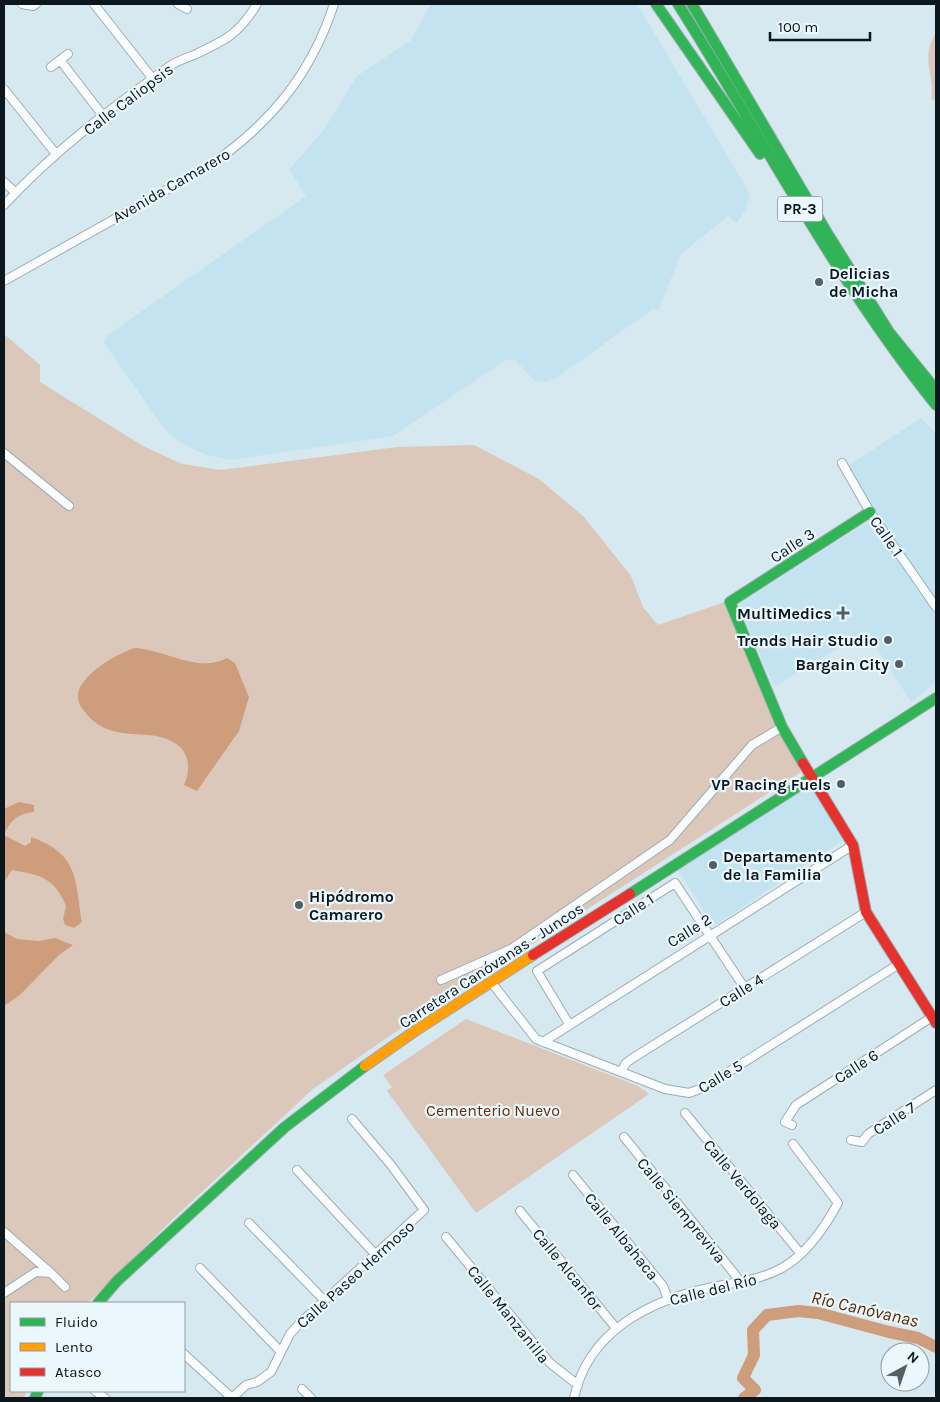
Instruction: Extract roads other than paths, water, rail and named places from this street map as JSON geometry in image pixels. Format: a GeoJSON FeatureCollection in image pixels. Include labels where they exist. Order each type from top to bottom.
{"type":"FeatureCollection","features":[{"type":"Feature","properties":{"kind":"main road"},"geometry":{"type":"LineString","coordinates":[[656,4],[772,171],[796,201]]}},
{"type":"Feature","properties":{"kind":"main road","name":"PR-3"},"geometry":{"type":"LineString","coordinates":[[678,4],[870,320],[905,368],[936,405]]}},
{"type":"Feature","properties":{"kind":"main road","name":"PR-3"},"geometry":{"type":"LineString","coordinates":[[692,4],[829,236],[889,332],[936,390]]}},
{"type":"Feature","properties":{"kind":"main road","name":"Calle 3"},"geometry":{"type":"LineString","coordinates":[[782,727],[730,602],[870,512]]}},
{"type":"Feature","properties":{"kind":"main road","name":"Carretera Canóvanas - Juncos"},"geometry":{"type":"LineString","coordinates":[[99,1302],[118,1281],[285,1127],[338,1084],[491,982],[936,698]]}},
{"type":"Feature","properties":{"kind":"main road"},"geometry":{"type":"LineString","coordinates":[[782,727],[853,846],[866,912],[934,1020]]}},
{"type":"Feature","properties":{"kind":"street"},"geometry":{"type":"LineString","coordinates":[[22,4],[33,6],[36,4]]}},
{"type":"Feature","properties":{"kind":"street"},"geometry":{"type":"LineString","coordinates":[[94,4],[153,79]]}},
{"type":"Feature","properties":{"kind":"street"},"geometry":{"type":"LineString","coordinates":[[178,4],[188,9]]}},
{"type":"Feature","properties":{"kind":"street","name":"Calle Caliopsis"},"geometry":{"type":"LineString","coordinates":[[4,205],[56,154],[173,64],[222,42],[245,25],[257,4]]}},
{"type":"Feature","properties":{"kind":"street","name":"Avenida Camarero"},"geometry":{"type":"LineString","coordinates":[[4,281],[209,166],[239,145],[275,112],[310,61],[325,32],[334,4]]}},
{"type":"Feature","properties":{"kind":"street"},"geometry":{"type":"LineString","coordinates":[[52,67],[68,54]]}},
{"type":"Feature","properties":{"kind":"street"},"geometry":{"type":"LineString","coordinates":[[60,60],[104,117]]}},
{"type":"Feature","properties":{"kind":"street"},"geometry":{"type":"LineString","coordinates":[[4,89],[56,154]]}},
{"type":"Feature","properties":{"kind":"street"},"geometry":{"type":"LineString","coordinates":[[4,182],[16,192]]}},
{"type":"Feature","properties":{"kind":"street"},"geometry":{"type":"LineString","coordinates":[[4,453],[69,506]]}},
{"type":"Feature","properties":{"kind":"street","name":"Calle 1"},"geometry":{"type":"LineString","coordinates":[[842,463],[870,512],[936,607]]}},
{"type":"Feature","properties":{"kind":"street"},"geometry":{"type":"LineString","coordinates":[[442,980],[511,949],[670,840],[752,745],[782,727]]}},
{"type":"Feature","properties":{"kind":"street","name":"Calle 2"},"geometry":{"type":"LineString","coordinates":[[543,1042],[853,846]]}},
{"type":"Feature","properties":{"kind":"street","name":"Calle 1"},"geometry":{"type":"LineString","coordinates":[[569,1024],[537,972],[675,883],[744,987]]}},
{"type":"Feature","properties":{"kind":"street","name":"Calle 4"},"geometry":{"type":"LineString","coordinates":[[621,1072],[626,1063],[633,1058],[866,912]]}},
{"type":"Feature","properties":{"kind":"street","name":"Calle 5"},"geometry":{"type":"LineString","coordinates":[[491,982],[529,1032],[543,1042],[665,1089],[694,1092],[899,964]]}},
{"type":"Feature","properties":{"kind":"street","name":"Calle 6"},"geometry":{"type":"LineString","coordinates":[[788,1123],[796,1105],[934,1020]]}},
{"type":"Feature","properties":{"kind":"street","name":"Calle 7"},"geometry":{"type":"LineString","coordinates":[[851,1140],[862,1142],[868,1134],[936,1090]]}},
{"type":"Feature","properties":{"kind":"street","name":"Calle Verdolaga"},"geometry":{"type":"LineString","coordinates":[[685,1113],[801,1254]]}},
{"type":"Feature","properties":{"kind":"street","name":"Calle Paseo Hermoso"},"geometry":{"type":"LineString","coordinates":[[232,1398],[246,1385],[257,1382],[271,1372],[290,1334],[324,1300],[424,1210],[391,1165],[352,1119]]}},
{"type":"Feature","properties":{"kind":"street","name":"Calle Siempreviva"},"geometry":{"type":"LineString","coordinates":[[624,1137],[741,1282]]}},
{"type":"Feature","properties":{"kind":"street","name":"Calle del Río"},"geometry":{"type":"LineString","coordinates":[[574,1398],[580,1372],[587,1361],[616,1328],[668,1299],[766,1276],[794,1260],[815,1238],[838,1203],[793,1144]]}},
{"type":"Feature","properties":{"kind":"street"},"geometry":{"type":"LineString","coordinates":[[297,1170],[375,1254]]}},
{"type":"Feature","properties":{"kind":"street","name":"Calle Albahaca"},"geometry":{"type":"LineString","coordinates":[[573,1175],[663,1286],[668,1299]]}},
{"type":"Feature","properties":{"kind":"street","name":"Calle Alcanfor"},"geometry":{"type":"LineString","coordinates":[[520,1211],[616,1328]]}},
{"type":"Feature","properties":{"kind":"street"},"geometry":{"type":"LineString","coordinates":[[249,1223],[324,1300]]}},
{"type":"Feature","properties":{"kind":"street"},"geometry":{"type":"LineString","coordinates":[[4,1232],[65,1287]]}},
{"type":"Feature","properties":{"kind":"street","name":"Calle Manzanilla"},"geometry":{"type":"LineString","coordinates":[[446,1236],[550,1363],[578,1385]]}},
{"type":"Feature","properties":{"kind":"street"},"geometry":{"type":"LineString","coordinates":[[200,1268],[281,1352]]}},
{"type":"Feature","properties":{"kind":"street"},"geometry":{"type":"LineString","coordinates":[[4,1293],[36,1272],[51,1273]]}},
{"type":"Feature","properties":{"kind":"street"},"geometry":{"type":"LineString","coordinates":[[185,1355],[232,1398]]}},
{"type":"Feature","properties":{"kind":"street"},"geometry":{"type":"LineString","coordinates":[[302,1389],[311,1398]]}},
{"type":"Feature","properties":{"kind":"waterway","name":"Río Canóvanas"},"geometry":{"type":"LineString","coordinates":[[744,1398],[755,1390],[743,1378],[754,1355],[753,1330],[767,1315],[798,1311],[818,1313],[918,1338],[936,1347]]}},
{"type":"Feature","properties":{"kind":"place","name":"Delicias de Micha"},"geometry":{"type":"Point","coordinates":[819,282]}},
{"type":"Feature","properties":{"kind":"place","name":"MultiMedics"},"geometry":{"type":"Point","coordinates":[843,613]}},
{"type":"Feature","properties":{"kind":"place","name":"Trends Hair Studio"},"geometry":{"type":"Point","coordinates":[888,640]}},
{"type":"Feature","properties":{"kind":"place","name":"Bargain City"},"geometry":{"type":"Point","coordinates":[899,664]}},
{"type":"Feature","properties":{"kind":"place","name":"VP Racing Fuels"},"geometry":{"type":"Point","coordinates":[841,784]}},
{"type":"Feature","properties":{"kind":"place","name":"Departamento de la Familia"},"geometry":{"type":"Point","coordinates":[713,865]}},
{"type":"Feature","properties":{"kind":"place","name":"Hipódromo Camarero"},"geometry":{"type":"Point","coordinates":[299,905]}},
{"type":"Feature","properties":{"kind":"park label","name":"Cementerio Nuevo"},"geometry":{"type":"Point","coordinates":[493,1110]}}]}
